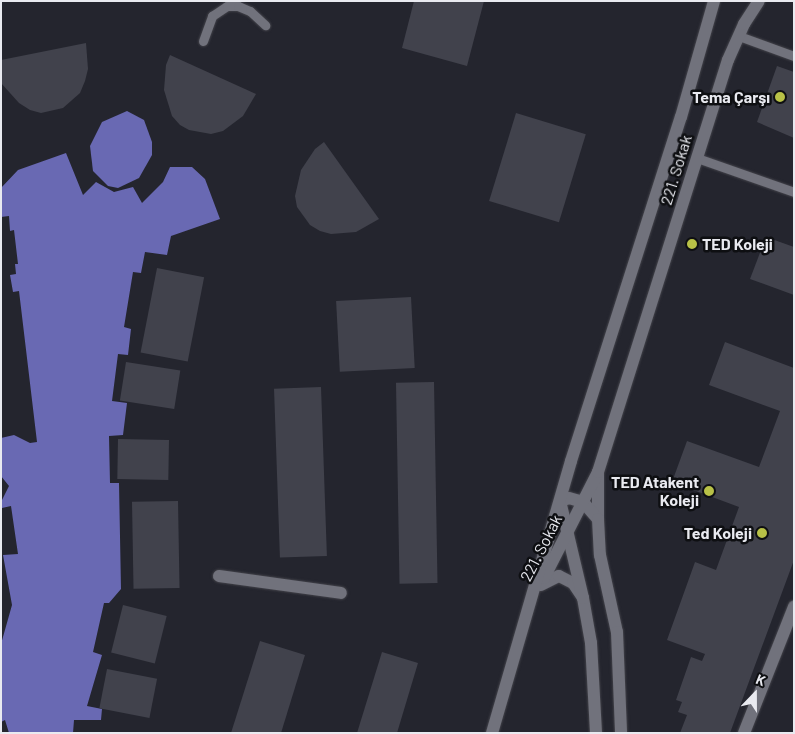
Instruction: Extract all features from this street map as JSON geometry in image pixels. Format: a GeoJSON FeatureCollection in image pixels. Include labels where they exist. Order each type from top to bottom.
{"type":"FeatureCollection","features":[{"type":"Feature","properties":{"kind":"street","name":"221. Sokak"},"geometry":{"type":"LineString","coordinates":[[532,603],[560,501],[681,117],[714,1]]}},
{"type":"Feature","properties":{"kind":"street","name":"221. Sokak"},"geometry":{"type":"LineString","coordinates":[[532,603],[598,472],[728,60],[739,36],[760,1]]}},
{"type":"Feature","properties":{"kind":"street"},"geometry":{"type":"LineString","coordinates":[[598,472],[600,556],[617,632],[621,733]]}},
{"type":"Feature","properties":{"kind":"street"},"geometry":{"type":"LineString","coordinates":[[596,733],[592,643],[560,501],[569,498],[583,502],[598,519]]}},
{"type":"Feature","properties":{"kind":"street"},"geometry":{"type":"LineString","coordinates":[[219,576],[341,593]]}},
{"type":"Feature","properties":{"kind":"street"},"geometry":{"type":"LineString","coordinates":[[541,585],[559,576],[573,583],[583,598]]}},
{"type":"Feature","properties":{"kind":"street"},"geometry":{"type":"LineString","coordinates":[[492,733],[532,603]]}},
{"type":"Feature","properties":{"kind":"street"},"geometry":{"type":"LineString","coordinates":[[744,733],[794,606]]}},
{"type":"Feature","properties":{"kind":"lane"},"geometry":{"type":"LineString","coordinates":[[203,41],[212,16],[227,6],[238,6],[250,10],[265,25]]}},
{"type":"Feature","properties":{"kind":"lane"},"geometry":{"type":"LineString","coordinates":[[739,36],[794,56]]}},
{"type":"Feature","properties":{"kind":"lane"},"geometry":{"type":"LineString","coordinates":[[697,158],[794,192]]}},
{"type":"Feature","properties":{"kind":"shaded area"},"geometry":{"type":"Polygon","coordinates":[[[127,111],[144,120],[152,142],[152,155],[139,178],[118,188],[108,186],[93,171],[90,146],[102,122],[127,111]]]}},
{"type":"Feature","properties":{"kind":"shaded area"},"geometry":{"type":"Polygon","coordinates":[[[66,153],[83,195],[96,182],[114,192],[133,187],[142,203],[163,182],[170,167],[192,167],[205,179],[220,219],[171,236],[167,255],[145,252],[141,273],[133,272],[124,327],[131,329],[128,355],[118,354],[112,401],[127,403],[123,435],[109,436],[110,483],[119,483],[121,589],[109,603],[104,603],[93,652],[102,655],[87,706],[102,709],[101,720],[74,720],[73,733],[9,733],[5,720],[1,722],[1,644],[12,605],[3,555],[18,554],[11,506],[2,508],[1,502],[9,486],[1,476],[1,438],[14,435],[30,443],[37,442],[19,291],[13,292],[10,275],[16,274],[15,264],[18,264],[14,230],[10,231],[9,216],[1,217],[1,188],[18,170],[66,153]]]}},
{"type":"Feature","properties":{"kind":"building"},"geometry":{"type":"Polygon","coordinates":[[[414,1],[484,1],[467,66],[402,48],[414,1]]]}},
{"type":"Feature","properties":{"kind":"building"},"geometry":{"type":"Polygon","coordinates":[[[86,43],[88,69],[85,81],[80,93],[63,108],[41,113],[30,110],[19,103],[1,83],[1,60],[86,43]]]}},
{"type":"Feature","properties":{"kind":"building"},"geometry":{"type":"Polygon","coordinates":[[[170,55],[256,94],[243,116],[223,131],[211,134],[189,130],[180,125],[172,116],[164,90],[166,65],[170,55]]]}},
{"type":"Feature","properties":{"kind":"building","name":"Tema Çarşı"},"geometry":{"type":"Polygon","coordinates":[[[777,66],[794,72],[794,138],[757,122],[777,66]]]}},
{"type":"Feature","properties":{"kind":"building"},"geometry":{"type":"Polygon","coordinates":[[[516,113],[586,134],[559,222],[489,201],[516,113]]]}},
{"type":"Feature","properties":{"kind":"building"},"geometry":{"type":"Polygon","coordinates":[[[324,142],[379,219],[356,232],[331,234],[320,231],[310,225],[297,207],[295,196],[301,170],[315,149],[324,142]]]}},
{"type":"Feature","properties":{"kind":"building","name":"Ted Koleji"},"geometry":{"type":"Polygon","coordinates":[[[766,237],[794,247],[794,295],[750,279],[766,237]]]}},
{"type":"Feature","properties":{"kind":"building"},"geometry":{"type":"Polygon","coordinates":[[[157,268],[204,277],[188,362],[141,352],[157,268]]]}},
{"type":"Feature","properties":{"kind":"building"},"geometry":{"type":"Polygon","coordinates":[[[411,297],[415,368],[340,372],[336,301],[411,297]]]}},
{"type":"Feature","properties":{"kind":"building","name":"Ted Koleji"},"geometry":{"type":"Polygon","coordinates":[[[725,342],[794,368],[794,560],[730,733],[680,733],[687,715],[678,712],[682,702],[676,700],[691,657],[702,661],[705,654],[667,640],[695,562],[716,570],[739,507],[672,482],[687,441],[759,467],[780,411],[709,385],[725,342]]]}},
{"type":"Feature","properties":{"kind":"building"},"geometry":{"type":"Polygon","coordinates":[[[126,362],[180,371],[174,409],[120,401],[126,362]]]}},
{"type":"Feature","properties":{"kind":"building"},"geometry":{"type":"Polygon","coordinates":[[[434,382],[438,583],[400,584],[396,383],[434,382]]]}},
{"type":"Feature","properties":{"kind":"building"},"geometry":{"type":"Polygon","coordinates":[[[321,387],[327,556],[280,558],[274,389],[321,387]]]}},
{"type":"Feature","properties":{"kind":"building"},"geometry":{"type":"Polygon","coordinates":[[[118,439],[169,440],[168,480],[117,479],[118,439]]]}},
{"type":"Feature","properties":{"kind":"building"},"geometry":{"type":"Polygon","coordinates":[[[178,501],[180,588],[134,589],[132,502],[178,501]]]}},
{"type":"Feature","properties":{"kind":"building"},"geometry":{"type":"Polygon","coordinates":[[[123,605],[167,616],[155,663],[111,653],[123,605]]]}},
{"type":"Feature","properties":{"kind":"building"},"geometry":{"type":"Polygon","coordinates":[[[260,641],[305,655],[281,733],[231,733],[260,641]]]}},
{"type":"Feature","properties":{"kind":"building"},"geometry":{"type":"Polygon","coordinates":[[[382,652],[418,663],[397,733],[357,733],[382,652]]]}},
{"type":"Feature","properties":{"kind":"building"},"geometry":{"type":"Polygon","coordinates":[[[107,669],[157,679],[149,718],[99,708],[107,669]]]}},
{"type":"Feature","properties":{"kind":"place","name":"Tema Çarşı"},"geometry":{"type":"Point","coordinates":[780,97]}},
{"type":"Feature","properties":{"kind":"place","name":"TED Koleji"},"geometry":{"type":"Point","coordinates":[692,244]}},
{"type":"Feature","properties":{"kind":"place","name":"TED Atakent Koleji"},"geometry":{"type":"Point","coordinates":[709,491]}},
{"type":"Feature","properties":{"kind":"place","name":"Ted Koleji"},"geometry":{"type":"Point","coordinates":[762,533]}}]}
